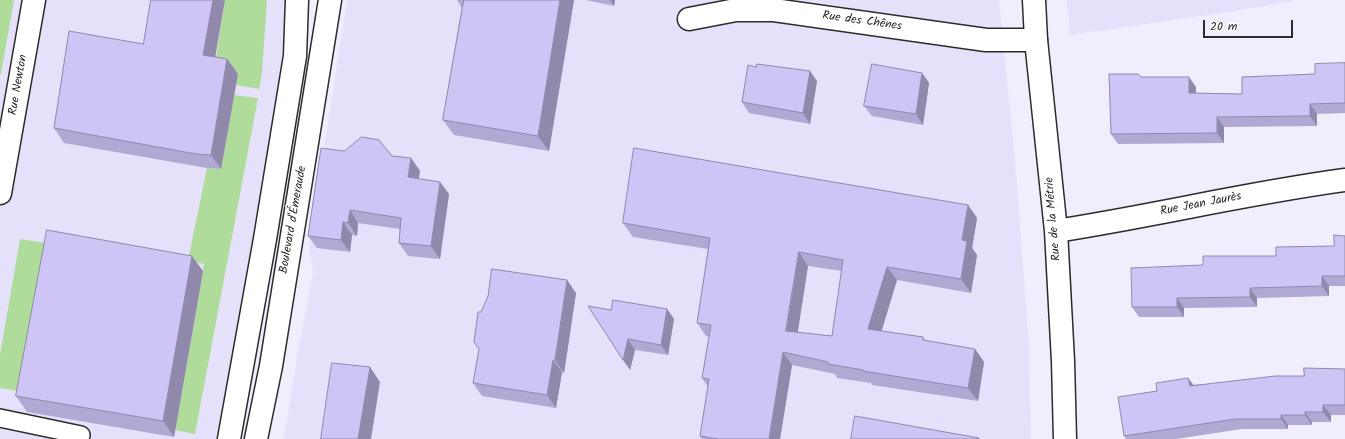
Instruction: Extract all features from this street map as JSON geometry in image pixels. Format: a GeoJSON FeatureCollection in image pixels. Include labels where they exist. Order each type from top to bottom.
{"type":"FeatureCollection","features":[{"type":"Feature","properties":{"kind":"street","name":"Rue Newton"},"geometry":{"type":"LineString","coordinates":[[0,193],[34,0]]}},
{"type":"Feature","properties":{"kind":"street","name":"Boulevard d'Émeraude"},"geometry":{"type":"LineString","coordinates":[[229,439],[265,239],[295,56],[297,0]]}},
{"type":"Feature","properties":{"kind":"street","name":"Boulevard d'Émeraude"},"geometry":{"type":"LineString","coordinates":[[256,439],[271,366],[320,72],[330,0]]}},
{"type":"Feature","properties":{"kind":"street","name":"Rue de la Métrie"},"geometry":{"type":"LineString","coordinates":[[1034,0],[1036,40],[1056,231],[1063,361],[1065,439]]}},
{"type":"Feature","properties":{"kind":"street","name":"Rue des Chênes"},"geometry":{"type":"LineString","coordinates":[[689,19],[736,10],[774,10],[986,40],[1036,40]]}},
{"type":"Feature","properties":{"kind":"street","name":"Rue Jean Jaurès"},"geometry":{"type":"LineString","coordinates":[[1056,231],[1122,221],[1285,188],[1345,180]]}},
{"type":"Feature","properties":{"kind":"lane"},"geometry":{"type":"LineString","coordinates":[[0,418],[81,435]]}},
{"type":"Feature","properties":{"kind":"shaded area"},"geometry":{"type":"Polygon","coordinates":[[[0,0],[287,0],[278,94],[221,439],[0,439],[0,0]]]}},
{"type":"Feature","properties":{"kind":"shaded area"},"geometry":{"type":"Polygon","coordinates":[[[347,0],[999,0],[1015,161],[1029,348],[1031,439],[284,439],[299,346],[313,273],[309,245],[347,0]]]}},
{"type":"Feature","properties":{"kind":"shaded area"},"geometry":{"type":"Polygon","coordinates":[[[1067,0],[1298,0],[1235,11],[1070,35],[1067,0]]]}},
{"type":"Feature","properties":{"kind":"green space"},"geometry":{"type":"Polygon","coordinates":[[[0,0],[14,0],[1,74],[0,74],[0,0]]]}},
{"type":"Feature","properties":{"kind":"green space"},"geometry":{"type":"Polygon","coordinates":[[[225,0],[267,0],[262,72],[259,89],[236,85],[238,74],[214,70],[225,0]]]}},
{"type":"Feature","properties":{"kind":"green space"},"geometry":{"type":"Polygon","coordinates":[[[234,95],[258,98],[195,434],[175,430],[204,264],[188,260],[207,168],[221,169],[234,95]]]}},
{"type":"Feature","properties":{"kind":"green space"},"geometry":{"type":"Polygon","coordinates":[[[20,239],[58,245],[30,393],[0,388],[0,355],[20,239]]]}},
{"type":"Feature","properties":{"kind":"building"},"geometry":{"type":"Polygon","coordinates":[[[151,0],[213,0],[203,55],[227,59],[211,155],[196,154],[54,128],[69,31],[143,44],[151,0]]]}},
{"type":"Feature","properties":{"kind":"building"},"geometry":{"type":"Polygon","coordinates":[[[464,0],[560,0],[538,136],[443,120],[464,0]]]}},
{"type":"Feature","properties":{"kind":"building"},"geometry":{"type":"Polygon","coordinates":[[[1345,63],[1345,103],[1310,104],[1310,116],[1217,117],[1217,133],[1111,134],[1109,74],[1138,74],[1141,77],[1189,77],[1189,93],[1242,94],[1242,77],[1315,74],[1315,64],[1345,63]]]}},
{"type":"Feature","properties":{"kind":"building"},"geometry":{"type":"Polygon","coordinates":[[[757,64],[810,71],[803,113],[742,102],[748,65],[756,67],[757,64]]]}},
{"type":"Feature","properties":{"kind":"building"},"geometry":{"type":"Polygon","coordinates":[[[872,64],[922,73],[916,114],[864,106],[872,64]]]}},
{"type":"Feature","properties":{"kind":"building"},"geometry":{"type":"Polygon","coordinates":[[[362,137],[379,140],[392,156],[411,158],[408,177],[440,182],[431,246],[399,243],[401,218],[350,210],[348,223],[343,222],[341,240],[308,236],[321,148],[344,151],[362,137]]]}},
{"type":"Feature","properties":{"kind":"building"},"geometry":{"type":"Polygon","coordinates":[[[634,148],[968,205],[962,240],[967,241],[961,279],[887,267],[868,329],[923,337],[923,340],[975,349],[968,388],[863,371],[828,364],[828,362],[783,352],[769,439],[718,439],[700,436],[709,379],[702,378],[711,325],[697,323],[710,238],[623,223],[634,148]],[[799,252],[786,331],[832,336],[843,260],[799,252]]]}},
{"type":"Feature","properties":{"kind":"building"},"geometry":{"type":"Polygon","coordinates":[[[47,230],[192,256],[163,421],[16,396],[47,230]]]}},
{"type":"Feature","properties":{"kind":"building"},"geometry":{"type":"Polygon","coordinates":[[[1334,235],[1345,236],[1345,276],[1322,276],[1322,286],[1250,288],[1250,297],[1177,298],[1177,307],[1132,307],[1131,268],[1203,265],[1203,256],[1276,256],[1276,247],[1334,246],[1334,235]]]}},
{"type":"Feature","properties":{"kind":"building"},"geometry":{"type":"Polygon","coordinates":[[[492,269],[567,280],[555,360],[553,360],[547,395],[473,383],[479,349],[474,342],[478,312],[481,312],[488,296],[492,269]]]}},
{"type":"Feature","properties":{"kind":"building"},"geometry":{"type":"Polygon","coordinates":[[[613,300],[667,309],[661,345],[628,339],[623,360],[588,306],[611,310],[613,300]]]}},
{"type":"Feature","properties":{"kind":"building"},"geometry":{"type":"Polygon","coordinates":[[[332,363],[370,367],[358,439],[321,439],[332,363]]]}},
{"type":"Feature","properties":{"kind":"building"},"geometry":{"type":"Polygon","coordinates":[[[1304,368],[1345,369],[1345,405],[1323,405],[1323,412],[1305,412],[1305,415],[1281,415],[1281,419],[1235,419],[1124,436],[1118,397],[1157,391],[1156,383],[1188,378],[1190,386],[1275,376],[1304,376],[1304,368]]]}},
{"type":"Feature","properties":{"kind":"building"},"geometry":{"type":"Polygon","coordinates":[[[855,416],[979,438],[979,439],[851,439],[855,416]]]}}]}
